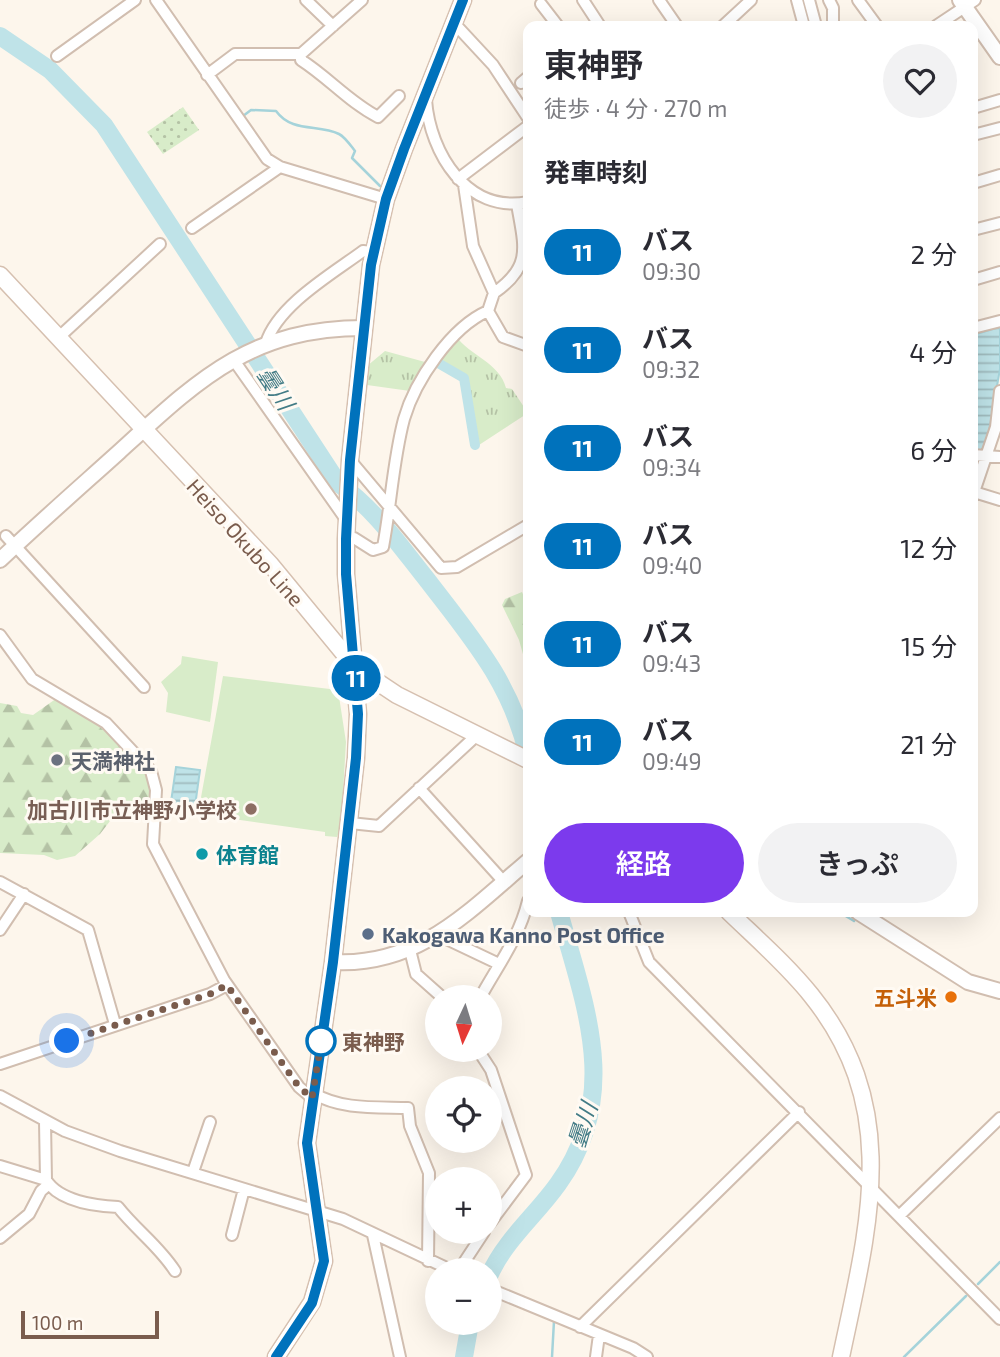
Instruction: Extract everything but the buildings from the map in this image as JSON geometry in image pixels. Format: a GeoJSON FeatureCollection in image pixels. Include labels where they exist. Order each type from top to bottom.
{"type":"FeatureCollection","features":[{"type":"Feature","properties":{"kind":"main road"},"geometry":{"type":"LineString","coordinates":[[280,1355],[312,1303],[322,1276],[323,1247],[307,1143],[333,962],[356,758],[355,667],[346,574],[346,539],[350,460],[373,252],[386,199],[463,0]]}},
{"type":"Feature","properties":{"kind":"main road","name":"Heiso Okubo Line"},"geometry":{"type":"LineString","coordinates":[[0,275],[271,565],[355,667],[397,695],[523,758]]}},
{"type":"Feature","properties":{"kind":"main road"},"geometry":{"type":"LineString","coordinates":[[739,917],[811,995],[844,1044],[866,1106],[872,1139],[873,1188],[865,1244],[841,1357]]}},
{"type":"Feature","properties":{"kind":"street"},"geometry":{"type":"LineString","coordinates":[[57,55],[135,0]]}},
{"type":"Feature","properties":{"kind":"street"},"geometry":{"type":"LineString","coordinates":[[156,0],[267,159],[280,167],[386,199]]}},
{"type":"Feature","properties":{"kind":"street"},"geometry":{"type":"LineString","coordinates":[[306,0],[333,26]]}},
{"type":"Feature","properties":{"kind":"street"},"geometry":{"type":"LineString","coordinates":[[207,75],[235,54],[301,54],[362,0]]}},
{"type":"Feature","properties":{"kind":"street"},"geometry":{"type":"LineString","coordinates":[[583,0],[597,21]]}},
{"type":"Feature","properties":{"kind":"street"},"geometry":{"type":"LineString","coordinates":[[659,0],[674,21]]}},
{"type":"Feature","properties":{"kind":"street"},"geometry":{"type":"LineString","coordinates":[[797,0],[803,21]]}},
{"type":"Feature","properties":{"kind":"street"},"geometry":{"type":"LineString","coordinates":[[809,0],[815,21]]}},
{"type":"Feature","properties":{"kind":"street"},"geometry":{"type":"LineString","coordinates":[[831,4],[845,0]]}},
{"type":"Feature","properties":{"kind":"street"},"geometry":{"type":"LineString","coordinates":[[858,0],[873,21]]}},
{"type":"Feature","properties":{"kind":"street"},"geometry":{"type":"LineString","coordinates":[[728,21],[745,2]]}},
{"type":"Feature","properties":{"kind":"street"},"geometry":{"type":"LineString","coordinates":[[942,21],[967,2],[1000,57]]}},
{"type":"Feature","properties":{"kind":"street"},"geometry":{"type":"LineString","coordinates":[[541,4],[554,21]]}},
{"type":"Feature","properties":{"kind":"street"},"geometry":{"type":"LineString","coordinates":[[454,23],[493,65],[523,110]]}},
{"type":"Feature","properties":{"kind":"street"},"geometry":{"type":"LineString","coordinates":[[301,54],[301,60],[324,76],[348,100],[377,117],[400,96]]}},
{"type":"Feature","properties":{"kind":"street"},"geometry":{"type":"LineString","coordinates":[[346,539],[354,538],[378,550],[383,547],[404,420],[412,398],[455,332],[474,317],[488,311],[494,293],[515,278],[521,267],[523,203],[482,197],[461,182],[431,135],[426,95]]}},
{"type":"Feature","properties":{"kind":"street"},"geometry":{"type":"LineString","coordinates":[[978,106],[1000,100]]}},
{"type":"Feature","properties":{"kind":"street"},"geometry":{"type":"LineString","coordinates":[[978,134],[1000,128]]}},
{"type":"Feature","properties":{"kind":"street"},"geometry":{"type":"LineString","coordinates":[[461,182],[523,130]]}},
{"type":"Feature","properties":{"kind":"street"},"geometry":{"type":"LineString","coordinates":[[192,228],[280,167]]}},
{"type":"Feature","properties":{"kind":"street"},"geometry":{"type":"LineString","coordinates":[[978,182],[1000,175]]}},
{"type":"Feature","properties":{"kind":"street"},"geometry":{"type":"LineString","coordinates":[[461,182],[473,246],[494,293]]}},
{"type":"Feature","properties":{"kind":"street"},"geometry":{"type":"LineString","coordinates":[[978,229],[1000,223]]}},
{"type":"Feature","properties":{"kind":"street"},"geometry":{"type":"LineString","coordinates":[[58,338],[160,244]]}},
{"type":"Feature","properties":{"kind":"street"},"geometry":{"type":"LineString","coordinates":[[267,343],[270,330],[303,295],[363,251],[373,252]]}},
{"type":"Feature","properties":{"kind":"street"},"geometry":{"type":"LineString","coordinates":[[978,275],[1000,272]]}},
{"type":"Feature","properties":{"kind":"street"},"geometry":{"type":"LineString","coordinates":[[488,311],[503,337],[523,342]]}},
{"type":"Feature","properties":{"kind":"street"},"geometry":{"type":"LineString","coordinates":[[978,327],[1000,320]]}},
{"type":"Feature","properties":{"kind":"street"},"geometry":{"type":"LineString","coordinates":[[0,560],[10,541],[195,383],[233,359],[267,343],[310,332],[364,328]]}},
{"type":"Feature","properties":{"kind":"street"},"geometry":{"type":"LineString","coordinates":[[233,359],[347,522]]}},
{"type":"Feature","properties":{"kind":"street"},"geometry":{"type":"LineString","coordinates":[[978,483],[988,456],[1000,391]]}},
{"type":"Feature","properties":{"kind":"street"},"geometry":{"type":"LineString","coordinates":[[978,455],[1000,457]]}},
{"type":"Feature","properties":{"kind":"street"},"geometry":{"type":"LineString","coordinates":[[350,460],[436,563],[446,569],[457,567],[523,527]]}},
{"type":"Feature","properties":{"kind":"street"},"geometry":{"type":"LineString","coordinates":[[978,495],[1000,500]]}},
{"type":"Feature","properties":{"kind":"street"},"geometry":{"type":"LineString","coordinates":[[10,541],[144,687]]}},
{"type":"Feature","properties":{"kind":"street"},"geometry":{"type":"LineString","coordinates":[[0,635],[32,679],[107,723],[151,771],[156,790],[153,844],[227,985],[299,1087],[327,1102],[351,1106],[408,1108],[410,1126],[429,1173],[428,1258]]}},
{"type":"Feature","properties":{"kind":"street"},"geometry":{"type":"LineString","coordinates":[[350,823],[379,825],[477,735]]}},
{"type":"Feature","properties":{"kind":"street"},"geometry":{"type":"LineString","coordinates":[[419,788],[504,881]]}},
{"type":"Feature","properties":{"kind":"street"},"geometry":{"type":"LineString","coordinates":[[333,962],[357,962],[411,950],[438,935],[523,869]]}},
{"type":"Feature","properties":{"kind":"street"},"geometry":{"type":"LineString","coordinates":[[0,882],[88,930],[115,1024]]}},
{"type":"Feature","properties":{"kind":"street"},"geometry":{"type":"LineString","coordinates":[[0,930],[24,894]]}},
{"type":"Feature","properties":{"kind":"street"},"geometry":{"type":"LineString","coordinates":[[487,985],[499,964],[508,956],[523,915]]}},
{"type":"Feature","properties":{"kind":"street"},"geometry":{"type":"LineString","coordinates":[[631,917],[649,962],[1000,1319]]}},
{"type":"Feature","properties":{"kind":"street"},"geometry":{"type":"LineString","coordinates":[[866,917],[949,972],[980,987],[1000,991]]}},
{"type":"Feature","properties":{"kind":"street"},"geometry":{"type":"LineString","coordinates":[[438,935],[499,964]]}},
{"type":"Feature","properties":{"kind":"street"},"geometry":{"type":"LineString","coordinates":[[411,950],[416,974],[428,985]]}},
{"type":"Feature","properties":{"kind":"street"},"geometry":{"type":"LineString","coordinates":[[0,1064],[210,994],[227,985]]}},
{"type":"Feature","properties":{"kind":"street"},"geometry":{"type":"LineString","coordinates":[[486,1062],[491,1070],[526,1175],[502,1207]]}},
{"type":"Feature","properties":{"kind":"street"},"geometry":{"type":"LineString","coordinates":[[0,1096],[44,1122],[120,1151],[343,1219],[425,1260]]}},
{"type":"Feature","properties":{"kind":"street"},"geometry":{"type":"LineString","coordinates":[[580,1327],[799,1112]]}},
{"type":"Feature","properties":{"kind":"street"},"geometry":{"type":"LineString","coordinates":[[899,1216],[1000,1118]]}},
{"type":"Feature","properties":{"kind":"street"},"geometry":{"type":"LineString","coordinates":[[0,1238],[29,1214],[47,1182],[44,1122]]}},
{"type":"Feature","properties":{"kind":"street"},"geometry":{"type":"LineString","coordinates":[[193,1172],[210,1122]]}},
{"type":"Feature","properties":{"kind":"street"},"geometry":{"type":"LineString","coordinates":[[0,1166],[47,1182],[65,1195],[98,1206],[118,1207],[138,1233],[165,1255],[174,1271]]}},
{"type":"Feature","properties":{"kind":"street"},"geometry":{"type":"LineString","coordinates":[[232,1235],[244,1189]]}},
{"type":"Feature","properties":{"kind":"street"},"geometry":{"type":"LineString","coordinates":[[373,1235],[400,1357]]}},
{"type":"Feature","properties":{"kind":"street"},"geometry":{"type":"LineString","coordinates":[[502,1294],[647,1357]]}},
{"type":"Feature","properties":{"kind":"street"},"geometry":{"type":"LineString","coordinates":[[596,1357],[599,1335]]}},
{"type":"Feature","properties":{"kind":"green space"},"geometry":{"type":"Polygon","coordinates":[[[183,107],[199,130],[163,154],[147,132],[183,107]]]}},
{"type":"Feature","properties":{"kind":"green space"},"geometry":{"type":"Polygon","coordinates":[[[456,336],[497,372],[506,388],[512,389],[523,406],[523,416],[479,445],[465,378],[439,361],[456,336]]]}},
{"type":"Feature","properties":{"kind":"green space"},"geometry":{"type":"Polygon","coordinates":[[[385,351],[425,362],[410,391],[367,385],[367,366],[385,351]]]}},
{"type":"Feature","properties":{"kind":"green space"},"geometry":{"type":"Polygon","coordinates":[[[522,592],[523,594],[523,654],[502,605],[505,599],[522,592]]]}},
{"type":"Feature","properties":{"kind":"green space"},"geometry":{"type":"Polygon","coordinates":[[[182,656],[218,662],[210,722],[166,712],[168,693],[161,682],[181,664],[182,656]]]}},
{"type":"Feature","properties":{"kind":"green space"},"geometry":{"type":"Polygon","coordinates":[[[223,676],[338,690],[346,742],[341,826],[337,837],[325,836],[325,832],[198,814],[223,676]]]}},
{"type":"Feature","properties":{"kind":"green space"},"geometry":{"type":"Polygon","coordinates":[[[57,698],[94,721],[152,777],[152,817],[127,811],[117,812],[100,834],[75,856],[57,860],[44,855],[0,853],[0,703],[17,706],[21,713],[33,715],[57,698]]]}},
{"type":"Feature","properties":{"kind":"water"},"geometry":{"type":"Polygon","coordinates":[[[1000,327],[1000,369],[986,448],[982,452],[978,452],[978,334],[1000,327]]]}},
{"type":"Feature","properties":{"kind":"water"},"geometry":{"type":"Polygon","coordinates":[[[176,767],[200,770],[195,806],[171,802],[176,767]]]}},
{"type":"Feature","properties":{"kind":"waterway","name":"曇川"},"geometry":{"type":"LineString","coordinates":[[0,36],[50,70],[104,125],[338,483],[352,493],[386,529],[460,622],[488,662],[512,706],[523,737]]}},
{"type":"Feature","properties":{"kind":"waterway"},"geometry":{"type":"LineString","coordinates":[[243,116],[251,110],[276,111],[282,118],[297,125],[339,134],[355,151],[352,158],[380,186]]}},
{"type":"Feature","properties":{"kind":"waterway"},"geometry":{"type":"LineString","coordinates":[[438,363],[464,378],[475,445]]}},
{"type":"Feature","properties":{"kind":"waterway","name":"曇川"},"geometry":{"type":"LineString","coordinates":[[499,1258],[558,1184],[577,1151],[589,1117],[593,1084],[592,1050],[579,982],[560,917]]}},
{"type":"Feature","properties":{"kind":"waterway"},"geometry":{"type":"LineString","coordinates":[[847,917],[854,921]]}},
{"type":"Feature","properties":{"kind":"waterway"},"geometry":{"type":"LineString","coordinates":[[978,1284],[1000,1262]]}},
{"type":"Feature","properties":{"kind":"waterway"},"geometry":{"type":"LineString","coordinates":[[904,1357],[966,1296]]}},
{"type":"Feature","properties":{"kind":"waterway"},"geometry":{"type":"LineString","coordinates":[[552,1357],[554,1321]]}},
{"type":"Feature","properties":{"kind":"waterway","name":"曇川"},"geometry":{"type":"LineString","coordinates":[[464,1357],[468,1335]]}},
{"type":"Feature","properties":{"kind":"bus line","name":"11"},"geometry":{"type":"LineString","coordinates":[[276,1357],[312,1303],[322,1276],[324,1261],[307,1143],[354,788],[358,714],[346,574],[346,539],[350,460],[371,265],[386,199],[463,0]]}},
{"type":"Feature","properties":{"kind":"place","name":"天満神社"},"geometry":{"type":"Point","coordinates":[57,760]}},
{"type":"Feature","properties":{"kind":"place","name":"加古川市立神野小学校"},"geometry":{"type":"Point","coordinates":[251,809]}},
{"type":"Feature","properties":{"kind":"place","name":"体育館"},"geometry":{"type":"Point","coordinates":[202,854]}},
{"type":"Feature","properties":{"kind":"place","name":"Kakogawa Kanno Post Office"},"geometry":{"type":"Point","coordinates":[368,934]}},
{"type":"Feature","properties":{"kind":"place","name":"五斗米"},"geometry":{"type":"Point","coordinates":[951,997]}},
{"type":"Feature","properties":{"kind":"place","name":"東神野"},"geometry":{"type":"Point","coordinates":[321,1041]}},
{"type":"Feature","properties":{"kind":"route"},"geometry":{"type":"LineString","coordinates":[[67,1041],[210,994],[227,985],[299,1087],[312,1098],[322,1037],[321,1041]]}}]}
